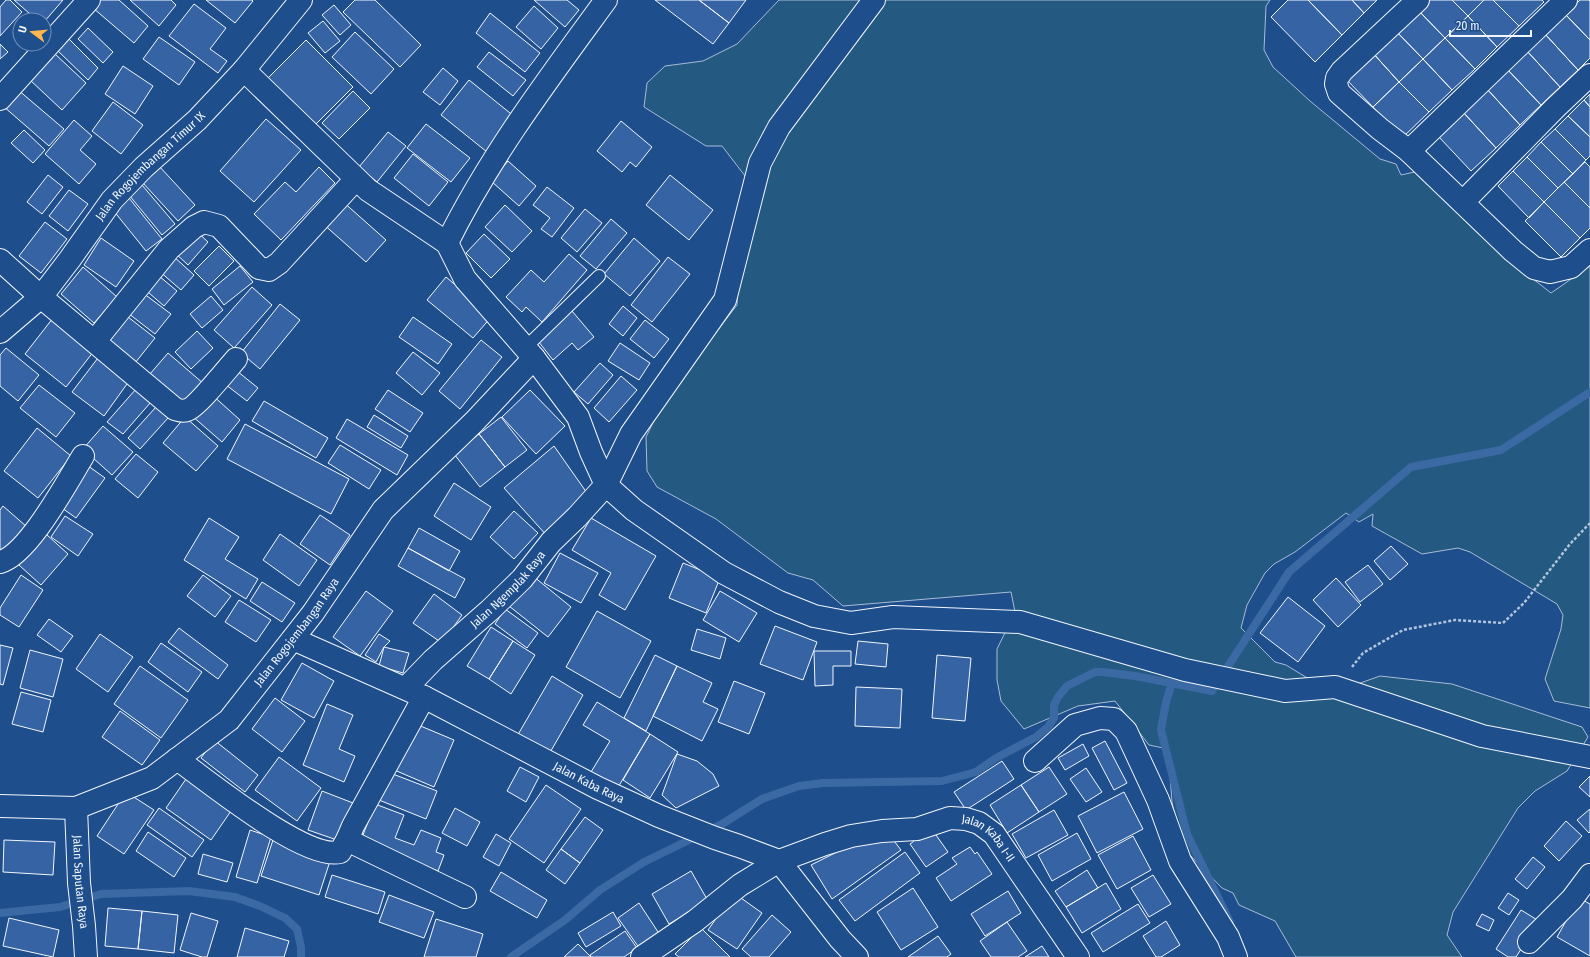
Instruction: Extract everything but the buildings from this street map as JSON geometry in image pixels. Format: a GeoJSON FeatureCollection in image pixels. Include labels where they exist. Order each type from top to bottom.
{"type":"FeatureCollection","features":[{"type":"Feature","properties":{"kind":"street"},"geometry":{"type":"LineString","coordinates":[[0,99],[89,0]]}},
{"type":"Feature","properties":{"kind":"street","name":"Jalan Rogojembangan Timur IX"},"geometry":{"type":"LineString","coordinates":[[0,332],[41,297],[112,200],[144,167],[197,120],[244,70],[302,0]]}},
{"type":"Feature","properties":{"kind":"street"},"geometry":{"type":"LineString","coordinates":[[447,243],[459,218],[537,94],[606,0]]}},
{"type":"Feature","properties":{"kind":"street","name":"Jalan Ngemplak Raya"},"geometry":{"type":"LineString","coordinates":[[177,759],[272,828],[315,849],[333,854],[340,852],[347,840],[415,692],[433,660],[490,610],[522,579],[551,542],[577,517],[606,485],[631,434],[725,300],[760,163],[776,133],[814,78],[841,46],[874,0]]}},
{"type":"Feature","properties":{"kind":"street"},"geometry":{"type":"LineString","coordinates":[[1418,0],[1342,71],[1337,78],[1336,84],[1339,93],[1380,129],[1409,151],[1513,251],[1534,268],[1550,272],[1571,267],[1590,250]]}},
{"type":"Feature","properties":{"kind":"street"},"geometry":{"type":"LineString","coordinates":[[1409,151],[1566,0]]}},
{"type":"Feature","properties":{"kind":"street"},"geometry":{"type":"LineString","coordinates":[[244,70],[368,190],[447,243],[465,279],[529,353],[578,417],[591,452],[606,485],[634,510],[724,573],[779,602],[814,616],[851,623],[893,617],[1020,622],[1185,670],[1286,691],[1335,687],[1482,736],[1590,757]]}},
{"type":"Feature","properties":{"kind":"street"},"geometry":{"type":"LineString","coordinates":[[1463,202],[1555,108],[1590,75]]}},
{"type":"Feature","properties":{"kind":"street"},"geometry":{"type":"LineString","coordinates":[[95,341],[169,248],[194,227],[204,222],[219,226],[259,268],[269,270],[279,263],[356,179]]}},
{"type":"Feature","properties":{"kind":"street"},"geometry":{"type":"LineString","coordinates":[[0,260],[41,297],[167,403],[181,411],[188,410],[202,397],[236,359]]}},
{"type":"Feature","properties":{"kind":"street","name":"Jalan Rogojembangan Raya"},"geometry":{"type":"LineString","coordinates":[[0,806],[76,808],[152,778],[229,720],[313,613],[383,510],[474,422],[529,353]]}},
{"type":"Feature","properties":{"kind":"street"},"geometry":{"type":"LineString","coordinates":[[0,562],[11,556],[26,542],[39,526],[83,456]]}},
{"type":"Feature","properties":{"kind":"street","name":"Jalan Kaba Raya"},"geometry":{"type":"LineString","coordinates":[[293,639],[415,692],[598,788],[659,816],[779,861]]}},
{"type":"Feature","properties":{"kind":"street"},"geometry":{"type":"LineString","coordinates":[[1035,762],[1075,725],[1100,718],[1114,719],[1126,731],[1158,800],[1180,861],[1228,937],[1236,957]]}},
{"type":"Feature","properties":{"kind":"street","name":"Jalan Saputan Raya"},"geometry":{"type":"LineString","coordinates":[[76,808],[79,883],[86,957]]}},
{"type":"Feature","properties":{"kind":"street","name":"Jalan Kaba I-II"},"geometry":{"type":"LineString","coordinates":[[642,957],[695,921],[740,885],[779,861],[851,836],[882,831],[917,829],[950,818],[966,819],[979,823],[994,834],[1078,957]]}},
{"type":"Feature","properties":{"kind":"street"},"geometry":{"type":"LineString","coordinates":[[347,840],[465,897]]}},
{"type":"Feature","properties":{"kind":"street"},"geometry":{"type":"LineString","coordinates":[[779,861],[840,938],[858,957]]}},
{"type":"Feature","properties":{"kind":"street"},"geometry":{"type":"LineString","coordinates":[[1529,942],[1572,899],[1590,875]]}},
{"type":"Feature","properties":{"kind":"lane"},"geometry":{"type":"LineString","coordinates":[[529,353],[599,276]]}},
{"type":"Feature","properties":{"kind":"path"},"geometry":{"type":"LineString","coordinates":[[1335,687],[1363,653],[1403,630],[1454,620],[1502,623],[1524,603],[1570,544],[1590,523]]}},
{"type":"Feature","properties":{"kind":"shaded area"},"geometry":{"type":"Polygon","coordinates":[[[779,0],[1270,0],[1266,6],[1264,50],[1273,67],[1310,101],[1380,159],[1396,164],[1401,175],[1419,171],[1528,275],[1551,293],[1590,266],[1590,708],[1554,701],[1545,679],[1561,629],[1563,615],[1557,604],[1470,552],[1458,548],[1422,554],[1372,526],[1373,514],[1359,522],[1346,513],[1295,552],[1274,564],[1265,573],[1247,605],[1241,628],[1275,662],[1286,665],[1332,693],[1380,676],[1452,684],[1582,727],[1588,737],[1567,771],[1535,791],[1518,808],[1453,912],[1447,935],[1462,957],[1296,957],[1275,921],[1239,905],[1233,893],[1222,888],[1182,847],[1172,802],[1168,749],[1149,745],[1115,701],[1078,706],[1024,729],[1001,701],[997,680],[997,649],[1015,612],[1011,592],[843,606],[813,580],[788,573],[716,519],[657,487],[647,471],[646,437],[664,400],[737,305],[738,277],[762,198],[722,146],[706,146],[644,107],[647,83],[665,66],[703,61],[737,44],[779,0]]]}},
{"type":"Feature","properties":{"kind":"waterway"},"geometry":{"type":"LineString","coordinates":[[511,957],[565,920],[600,890],[644,862],[722,824],[762,799],[799,786],[823,783],[942,781],[976,772],[996,758],[1036,737],[1048,727],[1054,718],[1054,705],[1058,697],[1067,686],[1095,672],[1135,676],[1212,691],[1289,572],[1411,467],[1501,450],[1590,392]]}},
{"type":"Feature","properties":{"kind":"waterway"},"geometry":{"type":"LineString","coordinates":[[1172,683],[1166,702],[1161,730],[1187,834],[1230,922]]}},
{"type":"Feature","properties":{"kind":"waterway"},"geometry":{"type":"LineString","coordinates":[[0,913],[60,907],[101,894],[189,891],[235,897],[260,906],[285,918],[297,929],[301,947],[301,957]]}}]}
